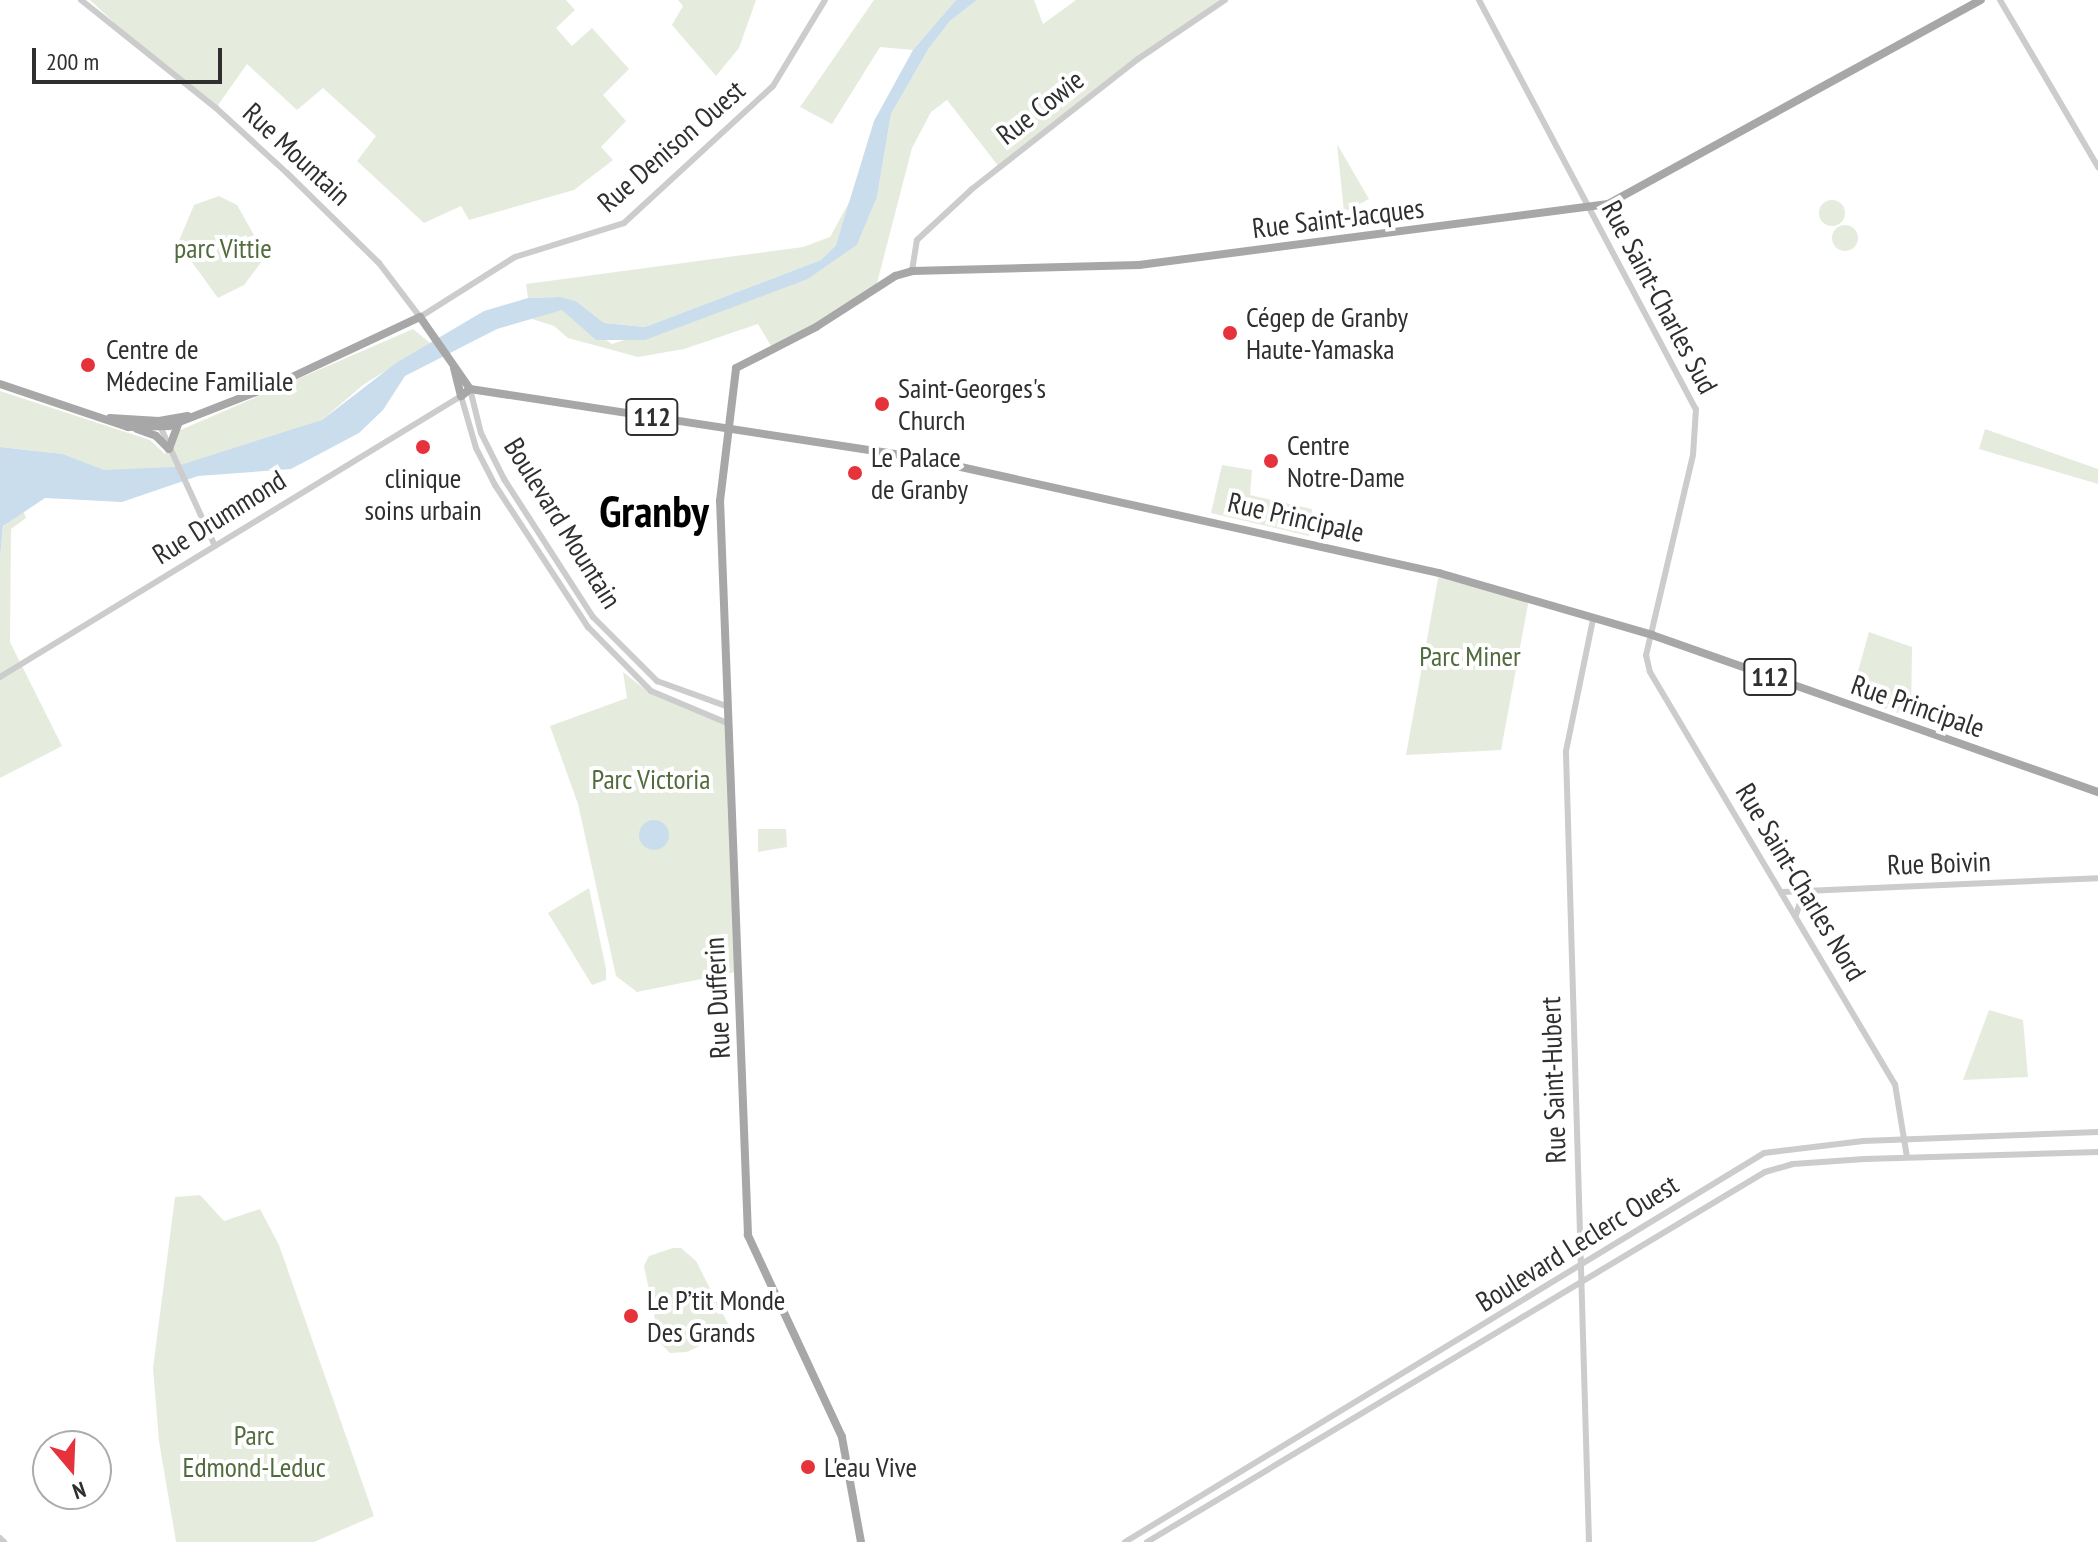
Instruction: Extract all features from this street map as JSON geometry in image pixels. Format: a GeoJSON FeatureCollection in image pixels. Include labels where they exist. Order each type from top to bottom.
{"type":"FeatureCollection","features":[{"type":"Feature","properties":{"kind":"main road","name":"Rue Saint-Jacques"},"geometry":{"type":"LineString","coordinates":[[726,429],[733,374],[741,361],[816,327],[885,281],[912,271],[1139,265],[1608,204],[1981,0]]}},
{"type":"Feature","properties":{"kind":"main road","name":"Rue Mountain"},"geometry":{"type":"LineString","coordinates":[[420,317],[470,389]]}},
{"type":"Feature","properties":{"kind":"main road"},"geometry":{"type":"LineString","coordinates":[[128,427],[178,424],[420,317]]}},
{"type":"Feature","properties":{"kind":"main road","name":"Rue Mountain"},"geometry":{"type":"LineString","coordinates":[[454,368],[461,396]]}},
{"type":"Feature","properties":{"kind":"main road"},"geometry":{"type":"LineString","coordinates":[[0,384],[156,436],[170,452]]}},
{"type":"Feature","properties":{"kind":"main road"},"geometry":{"type":"LineString","coordinates":[[461,396],[470,389]]}},
{"type":"Feature","properties":{"kind":"main road","name":"Rue Principale"},"geometry":{"type":"LineString","coordinates":[[470,389],[1047,483],[1439,573],[1652,635],[2098,792]]}},
{"type":"Feature","properties":{"kind":"main road"},"geometry":{"type":"LineString","coordinates":[[95,417],[159,424],[208,411]]}},
{"type":"Feature","properties":{"kind":"main road"},"geometry":{"type":"LineString","coordinates":[[170,452],[178,424]]}},
{"type":"Feature","properties":{"kind":"main road","name":"Rue Dufferin"},"geometry":{"type":"LineString","coordinates":[[726,429],[720,501],[748,1235],[842,1437],[861,1542]]}},
{"type":"Feature","properties":{"kind":"street","name":"Rue Mountain"},"geometry":{"type":"LineString","coordinates":[[81,0],[216,108],[287,173],[379,263],[420,317]]}},
{"type":"Feature","properties":{"kind":"street","name":"Rue Denison Ouest"},"geometry":{"type":"LineString","coordinates":[[420,317],[515,257],[624,223],[773,86],[825,0]]}},
{"type":"Feature","properties":{"kind":"street","name":"Rue Cowie"},"geometry":{"type":"LineString","coordinates":[[912,271],[917,240],[972,189],[1138,59],[1225,0]]}},
{"type":"Feature","properties":{"kind":"street","name":"Rue Saint-Charles Sud"},"geometry":{"type":"LineString","coordinates":[[1479,0],[1696,409],[1698,424],[1652,635]]}},
{"type":"Feature","properties":{"kind":"street"},"geometry":{"type":"LineString","coordinates":[[2000,0],[2098,167]]}},
{"type":"Feature","properties":{"kind":"street","name":"Boulevard Mountain"},"geometry":{"type":"LineString","coordinates":[[470,389],[481,433],[504,479],[593,617],[657,681],[726,706]]}},
{"type":"Feature","properties":{"kind":"street","name":"Boulevard Mountain"},"geometry":{"type":"LineString","coordinates":[[461,396],[476,448],[495,485],[588,627],[651,691],[727,723]]}},
{"type":"Feature","properties":{"kind":"street","name":"Rue Drummond"},"geometry":{"type":"LineString","coordinates":[[0,677],[461,396]]}},
{"type":"Feature","properties":{"kind":"street"},"geometry":{"type":"LineString","coordinates":[[159,424],[215,546]]}},
{"type":"Feature","properties":{"kind":"street","name":"Rue Saint-Hubert"},"geometry":{"type":"LineString","coordinates":[[1589,1542],[1566,751],[1593,619]]}},
{"type":"Feature","properties":{"kind":"street","name":"Rue Saint-Charles Nord"},"geometry":{"type":"LineString","coordinates":[[1652,635],[1646,655],[1656,684],[1895,1084],[1907,1157]]}},
{"type":"Feature","properties":{"kind":"street","name":"Rue Boivin"},"geometry":{"type":"LineString","coordinates":[[1782,892],[2098,878]]}},
{"type":"Feature","properties":{"kind":"street"},"geometry":{"type":"LineString","coordinates":[[1796,915],[1804,890]]}},
{"type":"Feature","properties":{"kind":"street","name":"Boulevard Leclerc Ouest"},"geometry":{"type":"LineString","coordinates":[[1125,1542],[1764,1153],[1904,1138],[2098,1132]]}},
{"type":"Feature","properties":{"kind":"street","name":"Boulevard Leclerc Ouest"},"geometry":{"type":"LineString","coordinates":[[1147,1542],[1765,1172],[1793,1164],[1907,1157],[2098,1152]]}},
{"type":"Feature","properties":{"kind":"green space"},"geometry":{"type":"Polygon","coordinates":[[[90,0],[566,0],[575,10],[556,28],[572,46],[592,28],[629,69],[603,95],[626,121],[601,147],[613,160],[574,190],[469,220],[461,206],[424,223],[357,161],[376,136],[323,88],[297,110],[247,64],[216,108],[154,60],[90,0]]]}},
{"type":"Feature","properties":{"kind":"green space"},"geometry":{"type":"Polygon","coordinates":[[[678,0],[756,0],[739,48],[716,76],[672,25],[683,6],[678,0]]]}},
{"type":"Feature","properties":{"kind":"green space"},"geometry":{"type":"Polygon","coordinates":[[[874,0],[956,0],[913,50],[880,47],[832,124],[800,107],[874,0]]]}},
{"type":"Feature","properties":{"kind":"green space"},"geometry":{"type":"Polygon","coordinates":[[[977,0],[1034,0],[1043,24],[1076,0],[1225,0],[1138,59],[999,167],[947,100],[931,112],[912,148],[876,287],[848,308],[771,346],[758,324],[684,349],[638,357],[568,338],[554,326],[529,318],[562,310],[612,344],[808,279],[857,245],[877,197],[891,114],[929,48],[950,21],[977,0]]]}},
{"type":"Feature","properties":{"kind":"green space"},"geometry":{"type":"Polygon","coordinates":[[[1337,144],[1369,199],[1344,212],[1337,144]]]}},
{"type":"Feature","properties":{"kind":"green space","name":"parc Vittie"},"geometry":{"type":"Polygon","coordinates":[[[219,196],[237,205],[266,256],[244,285],[218,298],[178,243],[194,205],[219,196]]]}},
{"type":"Feature","properties":{"kind":"green space"},"geometry":{"type":"Polygon","coordinates":[[[852,197],[836,245],[821,260],[645,327],[604,323],[576,301],[560,297],[528,298],[526,284],[803,247],[830,237],[852,197]]]}},
{"type":"Feature","properties":{"kind":"green space"},"geometry":{"type":"Polygon","coordinates":[[[1832,200],[1841,204],[1845,213],[1841,222],[1832,226],[1823,222],[1819,213],[1823,204],[1832,200]]]}},
{"type":"Feature","properties":{"kind":"green space"},"geometry":{"type":"Polygon","coordinates":[[[1845,225],[1854,229],[1858,238],[1854,247],[1845,251],[1836,247],[1832,238],[1836,229],[1845,225]]]}},
{"type":"Feature","properties":{"kind":"green space"},"geometry":{"type":"Polygon","coordinates":[[[413,329],[430,343],[363,385],[322,420],[254,445],[174,467],[139,471],[103,470],[63,454],[0,447],[0,391],[150,440],[165,454],[178,431],[413,329]]]}},
{"type":"Feature","properties":{"kind":"green space"},"geometry":{"type":"Polygon","coordinates":[[[1985,429],[2098,469],[2098,484],[1979,449],[1985,429]]]}},
{"type":"Feature","properties":{"kind":"green space"},"geometry":{"type":"Polygon","coordinates":[[[1222,465],[1252,470],[1250,495],[1312,509],[1309,536],[1211,513],[1222,465]]]}},
{"type":"Feature","properties":{"kind":"green space"},"geometry":{"type":"Polygon","coordinates":[[[22,508],[26,518],[11,529],[10,642],[62,746],[0,778],[0,558],[3,527],[22,508]]]}},
{"type":"Feature","properties":{"kind":"green space","name":"Parc Miner"},"geometry":{"type":"Polygon","coordinates":[[[1439,573],[1529,599],[1501,750],[1406,755],[1439,573]]]}},
{"type":"Feature","properties":{"kind":"green space"},"geometry":{"type":"Polygon","coordinates":[[[1869,632],[1912,647],[1911,718],[1851,696],[1869,632]]]}},
{"type":"Feature","properties":{"kind":"green space","name":"Parc Victoria"},"geometry":{"type":"Polygon","coordinates":[[[623,672],[651,694],[726,722],[736,972],[637,992],[616,976],[578,804],[550,726],[627,698],[623,672]]]}},
{"type":"Feature","properties":{"kind":"green space"},"geometry":{"type":"Polygon","coordinates":[[[758,829],[786,829],[787,847],[758,852],[758,829]]]}},
{"type":"Feature","properties":{"kind":"green space"},"geometry":{"type":"Polygon","coordinates":[[[589,888],[606,969],[606,980],[592,985],[548,913],[589,888]]]}},
{"type":"Feature","properties":{"kind":"green space"},"geometry":{"type":"Polygon","coordinates":[[[1989,1010],[2023,1020],[2028,1077],[1963,1080],[1989,1010]]]}},
{"type":"Feature","properties":{"kind":"green space","name":"Parc Edmond-Leduc"},"geometry":{"type":"Polygon","coordinates":[[[200,1195],[224,1221],[260,1209],[279,1245],[374,1516],[314,1542],[176,1542],[159,1441],[153,1368],[175,1197],[200,1195]]]}},
{"type":"Feature","properties":{"kind":"green space"},"geometry":{"type":"Polygon","coordinates":[[[681,1248],[696,1261],[728,1324],[722,1335],[687,1352],[670,1353],[660,1343],[644,1266],[649,1256],[681,1248]]]}},
{"type":"Feature","properties":{"kind":"water"},"geometry":{"type":"Polygon","coordinates":[[[956,0],[977,0],[950,21],[929,48],[891,114],[877,197],[857,245],[808,279],[645,340],[596,340],[562,310],[497,329],[405,376],[383,410],[359,433],[291,469],[198,476],[122,502],[45,498],[3,526],[0,558],[0,447],[63,454],[104,470],[174,467],[322,420],[396,363],[484,311],[528,298],[560,297],[576,301],[604,323],[645,327],[821,260],[836,245],[874,121],[913,50],[956,0]]]}},
{"type":"Feature","properties":{"kind":"water"},"geometry":{"type":"Polygon","coordinates":[[[654,820],[665,824],[669,835],[665,846],[654,850],[643,846],[639,835],[643,824],[654,820]]]}},
{"type":"Feature","properties":{"kind":"place","name":"Cégep de Granby Haute-Yamaska"},"geometry":{"type":"Point","coordinates":[1230,333]}},
{"type":"Feature","properties":{"kind":"place","name":"Centre de Médecine Familiale"},"geometry":{"type":"Point","coordinates":[88,365]}},
{"type":"Feature","properties":{"kind":"place","name":"Saint-Georges's Church"},"geometry":{"type":"Point","coordinates":[882,404]}},
{"type":"Feature","properties":{"kind":"place","name":"clinique soins urbain"},"geometry":{"type":"Point","coordinates":[423,447]}},
{"type":"Feature","properties":{"kind":"place","name":"Centre Notre-Dame"},"geometry":{"type":"Point","coordinates":[1271,461]}},
{"type":"Feature","properties":{"kind":"place","name":"Le Palace de Granby"},"geometry":{"type":"Point","coordinates":[855,473]}},
{"type":"Feature","properties":{"kind":"place","name":"Le P’tit Monde Des Grands"},"geometry":{"type":"Point","coordinates":[631,1316]}},
{"type":"Feature","properties":{"kind":"place","name":"L'eau Vive"},"geometry":{"type":"Point","coordinates":[808,1467]}},
{"type":"Feature","properties":{"kind":"district","name":"Granby"},"geometry":{"type":"Point","coordinates":[654,511]}}]}
